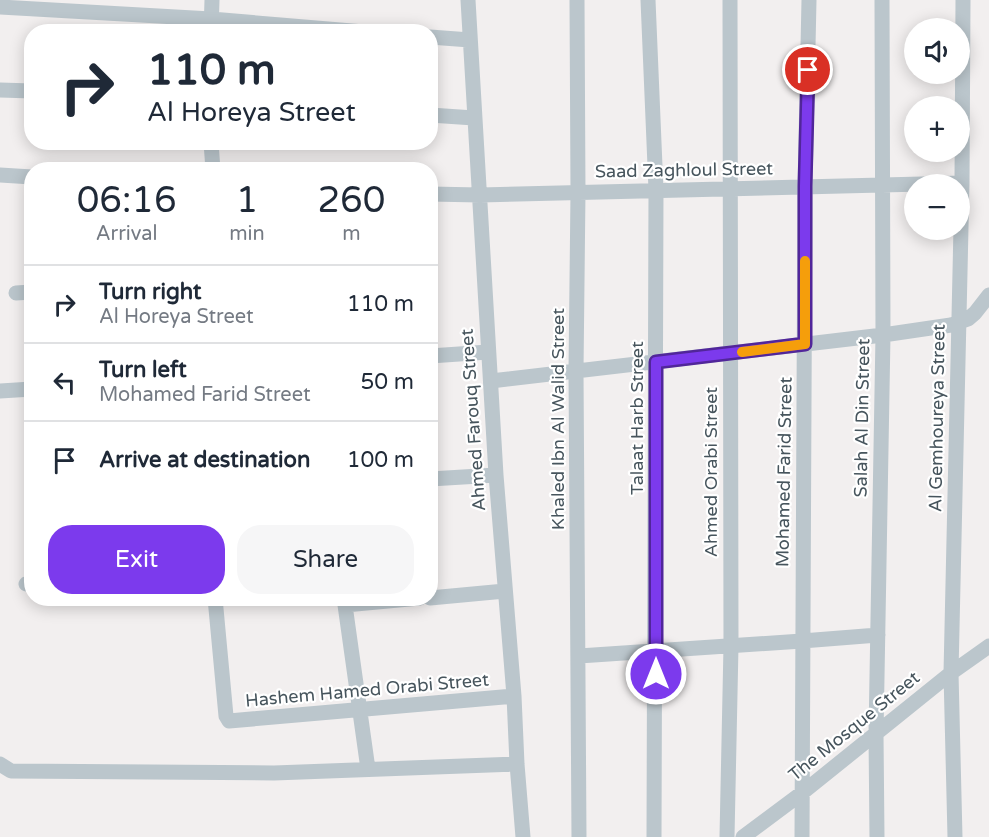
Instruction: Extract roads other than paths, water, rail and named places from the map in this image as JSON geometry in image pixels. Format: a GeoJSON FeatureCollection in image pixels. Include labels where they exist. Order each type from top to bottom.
{"type":"FeatureCollection","features":[{"type":"Feature","properties":{"kind":"street"},"geometry":{"type":"LineString","coordinates":[[211,24],[212,0]]}},
{"type":"Feature","properties":{"kind":"street","name":"Ahmed Farouq Street"},"geometry":{"type":"LineString","coordinates":[[468,0],[496,475],[523,837]]}},
{"type":"Feature","properties":{"kind":"street","name":"Khaled Ibn Al Walid Street"},"geometry":{"type":"LineString","coordinates":[[577,0],[576,371],[579,837]]}},
{"type":"Feature","properties":{"kind":"street","name":"Talaat Harb Street"},"geometry":{"type":"LineString","coordinates":[[648,0],[656,190],[654,837]]}},
{"type":"Feature","properties":{"kind":"street","name":"Ahmed Orabi Street"},"geometry":{"type":"LineString","coordinates":[[727,837],[731,646],[730,0]]}},
{"type":"Feature","properties":{"kind":"street","name":"Mohamed Farid Street"},"geometry":{"type":"LineString","coordinates":[[802,837],[805,186],[809,0]]}},
{"type":"Feature","properties":{"kind":"street","name":"Salah Al Din Street"},"geometry":{"type":"LineString","coordinates":[[877,837],[876,734],[883,335],[882,0]]}},
{"type":"Feature","properties":{"kind":"street","name":"Al Gemhoureya Street"},"geometry":{"type":"LineString","coordinates":[[962,174],[963,0]]}},
{"type":"Feature","properties":{"kind":"street"},"geometry":{"type":"LineString","coordinates":[[0,7],[199,24]]}},
{"type":"Feature","properties":{"kind":"street"},"geometry":{"type":"LineString","coordinates":[[438,38],[470,40]]}},
{"type":"Feature","properties":{"kind":"street"},"geometry":{"type":"LineString","coordinates":[[0,90],[24,92]]}},
{"type":"Feature","properties":{"kind":"street"},"geometry":{"type":"LineString","coordinates":[[438,116],[474,118]]}},
{"type":"Feature","properties":{"kind":"street"},"geometry":{"type":"LineString","coordinates":[[0,175],[24,176]]}},
{"type":"Feature","properties":{"kind":"street","name":"Saad Zaghloul Street"},"geometry":{"type":"LineString","coordinates":[[438,194],[904,184]]}},
{"type":"Feature","properties":{"kind":"street","name":"Al Gemhoureya Street"},"geometry":{"type":"LineString","coordinates":[[955,837],[951,673],[961,240]]}},
{"type":"Feature","properties":{"kind":"street"},"geometry":{"type":"LineString","coordinates":[[490,381],[883,335],[959,323],[975,314],[989,295]]}},
{"type":"Feature","properties":{"kind":"street"},"geometry":{"type":"LineString","coordinates":[[438,355],[488,352]]}},
{"type":"Feature","properties":{"kind":"street"},"geometry":{"type":"LineString","coordinates":[[0,391],[24,390]]}},
{"type":"Feature","properties":{"kind":"street"},"geometry":{"type":"LineString","coordinates":[[438,479],[496,475]]}},
{"type":"Feature","properties":{"kind":"street"},"geometry":{"type":"LineString","coordinates":[[438,597],[505,591]]}},
{"type":"Feature","properties":{"kind":"street","name":"Hashem Hamed Orabi Street"},"geometry":{"type":"LineString","coordinates":[[216,606],[226,716],[231,722],[514,696]]}},
{"type":"Feature","properties":{"kind":"street"},"geometry":{"type":"LineString","coordinates":[[345,606],[368,769]]}},
{"type":"Feature","properties":{"kind":"street"},"geometry":{"type":"LineString","coordinates":[[579,656],[878,635]]}},
{"type":"Feature","properties":{"kind":"street","name":"The Mosque Street"},"geometry":{"type":"LineString","coordinates":[[743,837],[802,793],[951,673],[989,646]]}},
{"type":"Feature","properties":{"kind":"street"},"geometry":{"type":"LineString","coordinates":[[0,764],[11,771],[274,773],[517,764]]}}]}
